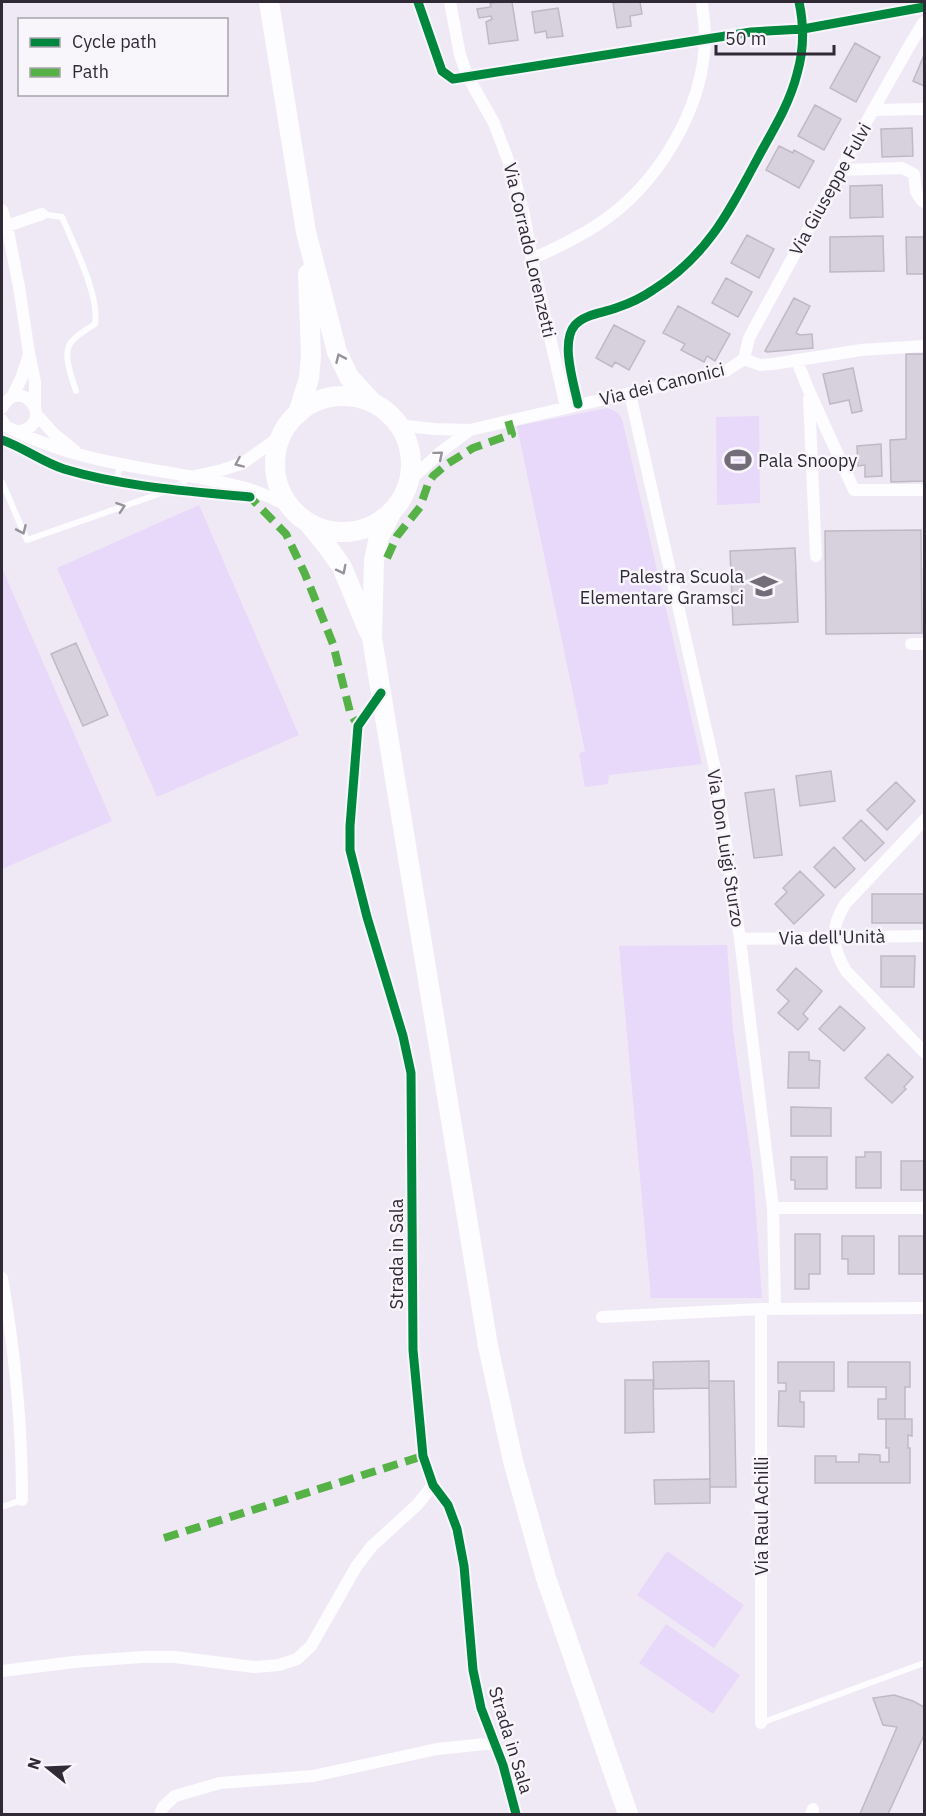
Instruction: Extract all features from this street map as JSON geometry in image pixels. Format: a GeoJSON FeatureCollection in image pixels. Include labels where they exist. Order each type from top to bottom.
{"type":"FeatureCollection","features":[{"type":"Feature","properties":{"kind":"main road"},"geometry":{"type":"LineString","coordinates":[[269,2],[306,232],[337,352],[349,377],[374,404]]}},
{"type":"Feature","properties":{"kind":"main road"},"geometry":{"type":"LineString","coordinates":[[298,414],[309,378],[311,356],[306,232]]}},
{"type":"Feature","properties":{"kind":"main road"},"geometry":{"type":"LineString","coordinates":[[392,511],[374,525],[352,532],[329,531],[297,516],[280,490],[275,471],[276,452],[289,423],[315,403],[334,397],[355,397],[374,404],[388,413],[407,442],[411,461],[409,481],[403,497],[392,511],[379,537],[374,560],[372,638],[488,1346],[513,1461],[546,1578],[628,1815]]}},
{"type":"Feature","properties":{"kind":"main road"},"geometry":{"type":"LineString","coordinates":[[308,523],[342,567],[372,638]]}},
{"type":"Feature","properties":{"kind":"street","name":"Via Corrado Lorenzetti"},"geometry":{"type":"LineString","coordinates":[[444,2],[454,30]]}},
{"type":"Feature","properties":{"kind":"street","name":"Via Corrado Lorenzetti"},"geometry":{"type":"LineString","coordinates":[[450,2],[460,55],[468,77],[505,147],[524,210],[532,260],[566,407]]}},
{"type":"Feature","properties":{"kind":"street"},"geometry":{"type":"LineString","coordinates":[[532,260],[598,225],[628,202],[655,172],[681,130],[701,70],[705,39],[702,2]]}},
{"type":"Feature","properties":{"kind":"street","name":"Via Giuseppe Fulvi"},"geometry":{"type":"LineString","coordinates":[[744,359],[749,338],[873,110],[924,22]]}},
{"type":"Feature","properties":{"kind":"street"},"geometry":{"type":"LineString","coordinates":[[873,110],[924,109]]}},
{"type":"Feature","properties":{"kind":"street"},"geometry":{"type":"LineString","coordinates":[[840,170],[902,168],[909,170],[914,174],[916,192],[924,202]]}},
{"type":"Feature","properties":{"kind":"street"},"geometry":{"type":"LineString","coordinates":[[2,210],[19,287],[35,382],[34,421],[25,430],[18,432]]}},
{"type":"Feature","properties":{"kind":"street"},"geometry":{"type":"LineString","coordinates":[[7,226],[42,214]]}},
{"type":"Feature","properties":{"kind":"street","name":"Via dei Canonici"},"geometry":{"type":"LineString","coordinates":[[398,425],[470,430],[726,371],[744,359],[760,365],[861,350],[924,346]]}},
{"type":"Feature","properties":{"kind":"street"},"geometry":{"type":"LineString","coordinates":[[5,402],[21,379],[29,353]]}},
{"type":"Feature","properties":{"kind":"street"},"geometry":{"type":"LineString","coordinates":[[796,361],[854,490],[924,490]]}},
{"type":"Feature","properties":{"kind":"street"},"geometry":{"type":"LineString","coordinates":[[809,391],[816,556]]}},
{"type":"Feature","properties":{"kind":"street","name":"Via Don Luigi Sturzo"},"geometry":{"type":"LineString","coordinates":[[630,394],[715,769],[741,939],[773,1208],[776,1309]]}},
{"type":"Feature","properties":{"kind":"street"},"geometry":{"type":"LineString","coordinates":[[5,402],[19,396],[25,397],[54,434],[81,455]]}},
{"type":"Feature","properties":{"kind":"street"},"geometry":{"type":"LineString","coordinates":[[3,424],[45,445],[120,466],[248,488],[289,506]]}},
{"type":"Feature","properties":{"kind":"street","name":"Via dei Canonici"},"geometry":{"type":"LineString","coordinates":[[409,481],[442,451],[470,430]]}},
{"type":"Feature","properties":{"kind":"street"},"geometry":{"type":"LineString","coordinates":[[190,478],[243,463],[282,435]]}},
{"type":"Feature","properties":{"kind":"street"},"geometry":{"type":"LineString","coordinates":[[911,644],[924,644]]}},
{"type":"Feature","properties":{"kind":"street","name":"Strada in Sala"},"geometry":{"type":"LineString","coordinates":[[381,693],[358,726],[350,850],[367,917],[403,1036],[411,1073],[413,1350],[423,1456],[433,1485],[448,1504],[457,1529],[464,1566],[473,1670],[481,1708],[503,1764],[516,1815]]}},
{"type":"Feature","properties":{"kind":"street"},"geometry":{"type":"LineString","coordinates":[[924,820],[846,904],[838,916],[833,937],[846,972],[924,1053]]}},
{"type":"Feature","properties":{"kind":"street","name":"Via dell'Unità"},"geometry":{"type":"LineString","coordinates":[[741,939],[924,936]]}},
{"type":"Feature","properties":{"kind":"street"},"geometry":{"type":"LineString","coordinates":[[773,1208],[924,1208]]}},
{"type":"Feature","properties":{"kind":"street"},"geometry":{"type":"LineString","coordinates":[[2,1278],[17,1380],[22,1448],[22,1500]]}},
{"type":"Feature","properties":{"kind":"street"},"geometry":{"type":"LineString","coordinates":[[602,1317],[761,1309],[924,1308]]}},
{"type":"Feature","properties":{"kind":"street","name":"Via Raul Achilli"},"geometry":{"type":"LineString","coordinates":[[761,1309],[761,1723]]}},
{"type":"Feature","properties":{"kind":"street"},"geometry":{"type":"LineString","coordinates":[[2,1671],[142,1657],[175,1657],[254,1667],[279,1665],[297,1659],[311,1646],[356,1567],[372,1546],[417,1505],[433,1485]]}},
{"type":"Feature","properties":{"kind":"street","name":"Strada in Sala"},"geometry":{"type":"LineString","coordinates":[[160,1815],[163,1807],[175,1796],[220,1783],[313,1776],[437,1749],[495,1743]]}},
{"type":"Feature","properties":{"kind":"lane"},"geometry":{"type":"LineString","coordinates":[[42,214],[62,217],[84,268],[97,315],[95,324],[72,341],[68,347],[67,358],[76,391]]}},
{"type":"Feature","properties":{"kind":"lane"},"geometry":{"type":"LineString","coordinates":[[116,482],[120,466]]}},
{"type":"Feature","properties":{"kind":"lane"},"geometry":{"type":"LineString","coordinates":[[2,482],[27,540],[170,490],[190,478]]}},
{"type":"Feature","properties":{"kind":"lane"},"geometry":{"type":"LineString","coordinates":[[2,1507],[22,1500]]}},
{"type":"Feature","properties":{"kind":"lane"},"geometry":{"type":"LineString","coordinates":[[761,1723],[924,1663]]}},
{"type":"Feature","properties":{"kind":"shaded area"},"geometry":{"type":"Polygon","coordinates":[[[608,408],[617,412],[622,419],[702,764],[609,775],[608,784],[585,787],[579,753],[585,751],[517,426],[608,408]]]}},
{"type":"Feature","properties":{"kind":"shaded area","name":"Pala Snoopy"},"geometry":{"type":"Polygon","coordinates":[[[759,416],[760,503],[717,505],[716,417],[759,416]]]}},
{"type":"Feature","properties":{"kind":"shaded area"},"geometry":{"type":"Polygon","coordinates":[[[199,505],[299,735],[157,797],[57,568],[199,505]]]}},
{"type":"Feature","properties":{"kind":"shaded area"},"geometry":{"type":"Polygon","coordinates":[[[2,568],[112,821],[2,869],[2,568]]]}},
{"type":"Feature","properties":{"kind":"shaded area"},"geometry":{"type":"Polygon","coordinates":[[[727,945],[733,1031],[753,1172],[762,1298],[651,1298],[619,946],[727,945]]]}},
{"type":"Feature","properties":{"kind":"shaded area"},"geometry":{"type":"Polygon","coordinates":[[[667,1551],[744,1605],[714,1648],[637,1595],[667,1551]]]}},
{"type":"Feature","properties":{"kind":"shaded area"},"geometry":{"type":"Polygon","coordinates":[[[666,1624],[740,1675],[713,1714],[639,1663],[666,1624]]]}},
{"type":"Feature","properties":{"kind":"building"},"geometry":{"type":"Polygon","coordinates":[[[512,2],[518,40],[489,44],[486,22],[492,19],[491,16],[479,18],[477,9],[491,7],[490,3],[512,2]]]}},
{"type":"Feature","properties":{"kind":"building"},"geometry":{"type":"Polygon","coordinates":[[[640,2],[642,14],[630,16],[631,26],[617,28],[613,3],[640,2]]]}},
{"type":"Feature","properties":{"kind":"building"},"geometry":{"type":"Polygon","coordinates":[[[558,8],[563,36],[547,38],[546,31],[535,33],[532,12],[558,8]]]}},
{"type":"Feature","properties":{"kind":"building"},"geometry":{"type":"Polygon","coordinates":[[[855,43],[880,57],[856,102],[830,88],[855,43]]]}},
{"type":"Feature","properties":{"kind":"building"},"geometry":{"type":"Polygon","coordinates":[[[924,55],[924,86],[913,81],[924,55]]]}},
{"type":"Feature","properties":{"kind":"building"},"geometry":{"type":"Polygon","coordinates":[[[815,105],[841,119],[824,150],[798,136],[815,105]]]}},
{"type":"Feature","properties":{"kind":"building"},"geometry":{"type":"Polygon","coordinates":[[[912,128],[913,156],[882,157],[881,129],[912,128]]]}},
{"type":"Feature","properties":{"kind":"building"},"geometry":{"type":"Polygon","coordinates":[[[779,146],[793,153],[794,150],[814,161],[799,188],[766,170],[779,146]]]}},
{"type":"Feature","properties":{"kind":"building"},"geometry":{"type":"Polygon","coordinates":[[[882,185],[883,217],[850,218],[850,186],[882,185]]]}},
{"type":"Feature","properties":{"kind":"building"},"geometry":{"type":"Polygon","coordinates":[[[747,235],[774,249],[759,278],[731,263],[747,235]]]}},
{"type":"Feature","properties":{"kind":"building"},"geometry":{"type":"Polygon","coordinates":[[[883,236],[884,271],[830,272],[830,237],[883,236]]]}},
{"type":"Feature","properties":{"kind":"building"},"geometry":{"type":"Polygon","coordinates":[[[906,237],[924,237],[924,274],[907,274],[906,237]]]}},
{"type":"Feature","properties":{"kind":"building"},"geometry":{"type":"Polygon","coordinates":[[[726,278],[752,292],[738,317],[712,303],[726,278]]]}},
{"type":"Feature","properties":{"kind":"building"},"geometry":{"type":"Polygon","coordinates":[[[794,298],[810,306],[796,333],[812,334],[813,348],[765,351],[794,298]]]}},
{"type":"Feature","properties":{"kind":"building"},"geometry":{"type":"Polygon","coordinates":[[[678,306],[730,334],[715,361],[707,356],[704,362],[681,350],[685,344],[663,333],[678,306]]]}},
{"type":"Feature","properties":{"kind":"building"},"geometry":{"type":"Polygon","coordinates":[[[614,325],[645,341],[629,370],[615,362],[612,367],[596,358],[614,325]]]}},
{"type":"Feature","properties":{"kind":"building"},"geometry":{"type":"Polygon","coordinates":[[[906,354],[924,354],[924,481],[891,482],[890,440],[906,439],[906,354]]]}},
{"type":"Feature","properties":{"kind":"building"},"geometry":{"type":"Polygon","coordinates":[[[853,368],[862,411],[852,413],[849,400],[830,404],[823,374],[853,368]]]}},
{"type":"Feature","properties":{"kind":"building"},"geometry":{"type":"Polygon","coordinates":[[[881,444],[882,476],[865,477],[865,465],[858,466],[857,446],[881,444]]]}},
{"type":"Feature","properties":{"kind":"building"},"geometry":{"type":"Polygon","coordinates":[[[921,530],[922,633],[826,634],[825,531],[921,530]]]}},
{"type":"Feature","properties":{"kind":"building","name":"Palestra Scuola Elementare Gramsci"},"geometry":{"type":"Polygon","coordinates":[[[795,548],[798,622],[733,625],[730,551],[795,548]]]}},
{"type":"Feature","properties":{"kind":"building"},"geometry":{"type":"Polygon","coordinates":[[[76,643],[108,715],[83,726],[51,654],[76,643]]]}},
{"type":"Feature","properties":{"kind":"building"},"geometry":{"type":"Polygon","coordinates":[[[831,771],[835,801],[800,806],[796,776],[831,771]]]}},
{"type":"Feature","properties":{"kind":"building"},"geometry":{"type":"Polygon","coordinates":[[[896,782],[915,801],[887,830],[867,810],[896,782]]]}},
{"type":"Feature","properties":{"kind":"building"},"geometry":{"type":"Polygon","coordinates":[[[774,789],[782,855],[754,858],[745,793],[774,789]]]}},
{"type":"Feature","properties":{"kind":"building"},"geometry":{"type":"Polygon","coordinates":[[[861,820],[884,843],[865,861],[843,838],[861,820]]]}},
{"type":"Feature","properties":{"kind":"building"},"geometry":{"type":"Polygon","coordinates":[[[834,847],[855,869],[835,888],[814,867],[834,847]]]}},
{"type":"Feature","properties":{"kind":"building"},"geometry":{"type":"Polygon","coordinates":[[[800,871],[824,895],[794,924],[775,904],[787,892],[783,888],[800,871]]]}},
{"type":"Feature","properties":{"kind":"building"},"geometry":{"type":"Polygon","coordinates":[[[872,894],[924,894],[924,923],[872,923],[872,894]]]}},
{"type":"Feature","properties":{"kind":"building"},"geometry":{"type":"Polygon","coordinates":[[[881,956],[915,956],[914,987],[881,987],[881,956]]]}},
{"type":"Feature","properties":{"kind":"building"},"geometry":{"type":"Polygon","coordinates":[[[796,968],[822,991],[803,1014],[808,1019],[798,1030],[778,1013],[789,1001],[777,990],[796,968]]]}},
{"type":"Feature","properties":{"kind":"building"},"geometry":{"type":"Polygon","coordinates":[[[840,1006],[865,1028],[844,1051],[819,1029],[840,1006]]]}},
{"type":"Feature","properties":{"kind":"building"},"geometry":{"type":"Polygon","coordinates":[[[789,1052],[809,1052],[809,1060],[820,1061],[819,1088],[788,1088],[789,1052]]]}},
{"type":"Feature","properties":{"kind":"building"},"geometry":{"type":"Polygon","coordinates":[[[888,1054],[913,1077],[904,1087],[906,1089],[892,1103],[865,1078],[888,1054]]]}},
{"type":"Feature","properties":{"kind":"building"},"geometry":{"type":"Polygon","coordinates":[[[791,1107],[831,1108],[831,1136],[791,1136],[791,1107]]]}},
{"type":"Feature","properties":{"kind":"building"},"geometry":{"type":"Polygon","coordinates":[[[865,1152],[881,1152],[881,1188],[856,1188],[856,1157],[865,1157],[865,1152]]]}},
{"type":"Feature","properties":{"kind":"building"},"geometry":{"type":"Polygon","coordinates":[[[791,1157],[827,1157],[827,1189],[795,1189],[795,1180],[791,1180],[791,1157]]]}},
{"type":"Feature","properties":{"kind":"building"},"geometry":{"type":"Polygon","coordinates":[[[901,1161],[924,1161],[924,1190],[901,1190],[901,1161]]]}},
{"type":"Feature","properties":{"kind":"building"},"geometry":{"type":"Polygon","coordinates":[[[795,1234],[820,1234],[820,1274],[809,1274],[809,1289],[795,1289],[795,1234]]]}},
{"type":"Feature","properties":{"kind":"building"},"geometry":{"type":"Polygon","coordinates":[[[842,1236],[874,1236],[874,1274],[848,1274],[848,1259],[842,1259],[842,1236]]]}},
{"type":"Feature","properties":{"kind":"building"},"geometry":{"type":"Polygon","coordinates":[[[899,1236],[924,1236],[924,1274],[899,1274],[899,1236]]]}},
{"type":"Feature","properties":{"kind":"building"},"geometry":{"type":"Polygon","coordinates":[[[709,1361],[709,1388],[654,1389],[653,1362],[709,1361]]]}},
{"type":"Feature","properties":{"kind":"building"},"geometry":{"type":"Polygon","coordinates":[[[778,1362],[834,1362],[834,1391],[800,1391],[800,1402],[804,1402],[804,1427],[778,1426],[779,1391],[786,1391],[786,1383],[778,1383],[778,1362]]]}},
{"type":"Feature","properties":{"kind":"building"},"geometry":{"type":"Polygon","coordinates":[[[848,1362],[910,1362],[910,1387],[905,1387],[905,1419],[878,1419],[878,1399],[886,1399],[886,1387],[848,1387],[848,1362]]]}},
{"type":"Feature","properties":{"kind":"building"},"geometry":{"type":"Polygon","coordinates":[[[625,1380],[653,1380],[654,1432],[625,1433],[625,1380]]]}},
{"type":"Feature","properties":{"kind":"building"},"geometry":{"type":"Polygon","coordinates":[[[709,1381],[734,1381],[736,1487],[710,1487],[709,1381]]]}},
{"type":"Feature","properties":{"kind":"building"},"geometry":{"type":"Polygon","coordinates":[[[886,1419],[912,1419],[912,1436],[908,1435],[910,1483],[815,1483],[815,1456],[836,1456],[836,1462],[859,1462],[859,1454],[880,1455],[880,1462],[889,1462],[889,1448],[886,1448],[886,1419]]]}},
{"type":"Feature","properties":{"kind":"building"},"geometry":{"type":"Polygon","coordinates":[[[710,1479],[710,1503],[655,1504],[654,1480],[710,1479]]]}},
{"type":"Feature","properties":{"kind":"building"},"geometry":{"type":"Polygon","coordinates":[[[894,1695],[924,1707],[924,1735],[888,1814],[860,1814],[897,1727],[883,1725],[873,1698],[894,1695]]]}},
{"type":"Feature","properties":{"kind":"marked path"},"geometry":{"type":"LineString","coordinates":[[387,558],[397,536],[420,507],[433,476],[447,464],[473,448],[512,434],[508,420]]}},
{"type":"Feature","properties":{"kind":"marked path"},"geometry":{"type":"LineString","coordinates":[[245,497],[250,497],[286,534],[333,644],[350,712],[358,726]]}},
{"type":"Feature","properties":{"kind":"marked path"},"geometry":{"type":"LineString","coordinates":[[164,1538],[423,1456]]}},
{"type":"Feature","properties":{"kind":"cycle path"},"geometry":{"type":"LineString","coordinates":[[418,2],[442,71],[453,79],[751,32],[803,29],[924,7]]}},
{"type":"Feature","properties":{"kind":"cycle path"},"geometry":{"type":"LineString","coordinates":[[578,404],[569,363],[571,332],[575,325],[584,318],[621,306],[649,293],[689,262],[717,229],[777,124],[794,84],[802,47],[799,2]]}},
{"type":"Feature","properties":{"kind":"cycle path"},"geometry":{"type":"LineString","coordinates":[[2,440],[56,466],[87,475],[156,488],[250,497]]}},
{"type":"Feature","properties":{"kind":"cycle path"},"geometry":{"type":"LineString","coordinates":[[381,693],[358,726],[350,850],[367,917],[403,1036],[411,1073],[413,1350],[423,1456],[433,1485],[448,1505],[457,1529],[464,1566],[473,1670],[481,1708],[503,1765],[516,1814]]}},
{"type":"Feature","properties":{"kind":"place","name":"Pala Snoopy"},"geometry":{"type":"Point","coordinates":[738,460]}},
{"type":"Feature","properties":{"kind":"place","name":"Palestra Scuola Elementare Gramsci"},"geometry":{"type":"Point","coordinates":[764,586]}}]}
